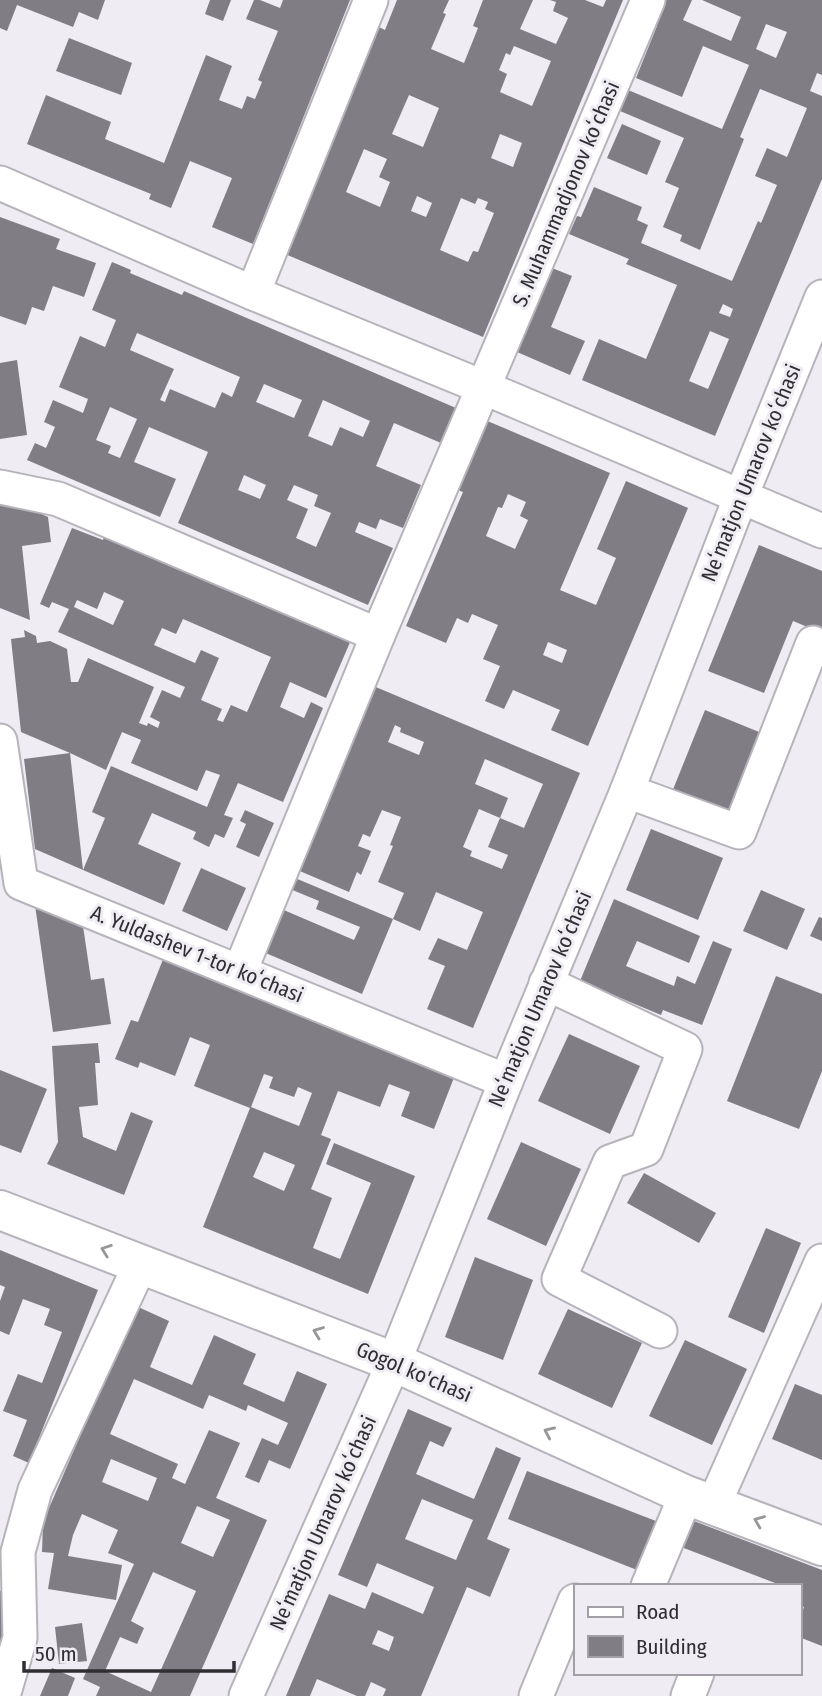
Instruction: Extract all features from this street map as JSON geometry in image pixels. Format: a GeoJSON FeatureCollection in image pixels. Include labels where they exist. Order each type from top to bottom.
{"type":"FeatureCollection","features":[{"type":"Feature","properties":{"kind":"main road","name":"Gogol ko'chasi"},"geometry":{"type":"LineString","coordinates":[[0,1210],[394,1362],[700,1499],[822,1546]]}},
{"type":"Feature","properties":{"kind":"street"},"geometry":{"type":"LineString","coordinates":[[253,293],[371,0]]}},
{"type":"Feature","properties":{"kind":"street","name":"S. Muhammadjonov koʻchasi"},"geometry":{"type":"LineString","coordinates":[[240,971],[378,635],[648,0]]}},
{"type":"Feature","properties":{"kind":"street"},"geometry":{"type":"LineString","coordinates":[[0,183],[253,293],[822,531]]}},
{"type":"Feature","properties":{"kind":"street","name":"Neʻmatjon Umarov koʻchasi"},"geometry":{"type":"LineString","coordinates":[[246,1696],[394,1362],[506,1081],[627,791],[740,496],[822,297]]}},
{"type":"Feature","properties":{"kind":"street"},"geometry":{"type":"LineString","coordinates":[[0,487],[58,499],[378,635]]}},
{"type":"Feature","properties":{"kind":"street"},"geometry":{"type":"LineString","coordinates":[[627,791],[739,832],[813,643]]}},
{"type":"Feature","properties":{"kind":"street","name":"A. Yuldashev 1-tor koʻchasi"},"geometry":{"type":"LineString","coordinates":[[0,741],[21,883],[506,1081]]}},
{"type":"Feature","properties":{"kind":"street"},"geometry":{"type":"LineString","coordinates":[[546,984],[685,1049],[646,1149],[610,1162],[559,1279],[660,1331]]}},
{"type":"Feature","properties":{"kind":"street"},"geometry":{"type":"LineString","coordinates":[[649,1584],[700,1499],[822,1261]]}},
{"type":"Feature","properties":{"kind":"street"},"geometry":{"type":"LineString","coordinates":[[3,1696],[20,1638],[18,1552],[35,1490],[141,1263]]}},
{"type":"Feature","properties":{"kind":"street"},"geometry":{"type":"LineString","coordinates":[[536,1696],[574,1603]]}},
{"type":"Feature","properties":{"kind":"street"},"geometry":{"type":"LineString","coordinates":[[688,1696],[696,1675]]}},
{"type":"Feature","properties":{"kind":"building"},"geometry":{"type":"Polygon","coordinates":[[[0,0],[105,0],[98,20],[79,12],[73,27],[17,5],[7,31],[0,28],[0,0]]]}},
{"type":"Feature","properties":{"kind":"building"},"geometry":{"type":"Polygon","coordinates":[[[210,0],[231,0],[223,21],[205,14],[210,0]]]}},
{"type":"Feature","properties":{"kind":"building"},"geometry":{"type":"Polygon","coordinates":[[[254,0],[280,8],[283,0],[350,0],[253,244],[212,227],[232,178],[190,161],[171,208],[149,199],[151,194],[27,144],[46,95],[111,122],[105,139],[164,163],[206,55],[232,66],[219,100],[242,109],[247,96],[255,99],[262,82],[258,80],[278,31],[246,19],[254,0]]]}},
{"type":"Feature","properties":{"kind":"building"},"geometry":{"type":"Polygon","coordinates":[[[397,0],[449,0],[431,49],[464,63],[478,28],[473,26],[483,0],[533,0],[520,29],[556,44],[568,18],[553,11],[556,2],[550,0],[585,0],[603,7],[606,0],[623,0],[483,337],[285,254],[379,27],[385,30],[397,0]],[[514,46],[510,55],[506,53],[499,70],[507,74],[500,92],[532,106],[551,61],[514,46]],[[409,95],[392,134],[423,147],[439,108],[409,95]],[[500,134],[491,158],[513,167],[522,143],[500,134]],[[364,149],[346,192],[380,207],[390,182],[379,177],[387,159],[364,149]],[[417,196],[411,211],[426,217],[432,203],[417,196]],[[461,198],[440,250],[468,262],[473,251],[478,252],[494,213],[485,209],[488,202],[478,198],[475,204],[461,198]]]}},
{"type":"Feature","properties":{"kind":"building"},"geometry":{"type":"Polygon","coordinates":[[[664,0],[692,0],[683,20],[731,41],[741,17],[702,0],[822,0],[822,75],[817,73],[810,91],[822,96],[822,179],[715,436],[582,380],[599,339],[646,359],[677,285],[626,264],[629,259],[569,234],[577,216],[581,217],[594,187],[642,207],[637,220],[648,225],[641,243],[732,281],[777,185],[755,176],[767,148],[787,157],[807,108],[760,89],[740,137],[744,139],[700,250],[680,241],[682,235],[663,227],[679,188],[665,182],[684,138],[620,111],[628,90],[722,129],[749,65],[703,46],[682,97],[636,78],[657,26],[653,25],[664,0]],[[766,24],[756,49],[776,58],[787,32],[766,24]],[[723,304],[719,313],[730,317],[733,309],[723,304]],[[710,331],[689,381],[708,389],[729,339],[710,331]]]}},
{"type":"Feature","properties":{"kind":"building"},"geometry":{"type":"Polygon","coordinates":[[[69,38],[132,63],[121,95],[56,71],[69,38]]]}},
{"type":"Feature","properties":{"kind":"building"},"geometry":{"type":"Polygon","coordinates":[[[622,124],[661,141],[647,175],[607,158],[622,124]]]}},
{"type":"Feature","properties":{"kind":"building"},"geometry":{"type":"Polygon","coordinates":[[[0,217],[60,239],[56,249],[96,263],[84,297],[53,286],[44,311],[32,307],[26,325],[0,316],[0,217]]]}},
{"type":"Feature","properties":{"kind":"building"},"geometry":{"type":"Polygon","coordinates":[[[112,262],[131,270],[130,273],[182,295],[184,291],[456,408],[441,443],[394,423],[376,466],[421,485],[403,528],[380,519],[376,529],[359,522],[355,532],[393,548],[368,605],[178,523],[208,452],[149,427],[134,462],[176,479],[160,517],[27,460],[35,443],[46,448],[55,427],[44,422],[53,400],[83,413],[88,399],[59,387],[80,336],[105,347],[116,320],[92,310],[112,262]],[[137,333],[130,350],[174,369],[160,400],[165,402],[170,389],[215,408],[222,392],[232,397],[240,377],[137,333]],[[264,384],[256,402],[294,418],[302,400],[264,384]],[[323,400],[308,436],[332,446],[340,427],[363,437],[370,421],[323,400]],[[110,407],[96,440],[111,446],[108,453],[120,458],[137,419],[110,407]],[[244,475],[238,490],[260,499],[266,485],[244,475]],[[294,485],[287,500],[308,509],[296,538],[316,547],[331,513],[314,506],[318,495],[294,485]]]}},
{"type":"Feature","properties":{"kind":"building"},"geometry":{"type":"Polygon","coordinates":[[[552,268],[572,276],[551,327],[585,341],[570,375],[517,352],[552,268]]]}},
{"type":"Feature","properties":{"kind":"building"},"geometry":{"type":"Polygon","coordinates":[[[17,360],[27,435],[0,439],[0,363],[17,360]]]}},
{"type":"Feature","properties":{"kind":"building"},"geometry":{"type":"Polygon","coordinates":[[[485,420],[610,473],[560,590],[596,605],[616,558],[597,549],[626,481],[688,508],[588,746],[551,730],[560,710],[513,690],[504,709],[485,701],[500,666],[483,659],[498,625],[472,614],[468,623],[457,618],[446,643],[406,626],[463,492],[455,489],[485,420]],[[508,494],[502,508],[498,507],[486,536],[515,549],[528,520],[520,516],[526,502],[508,494]],[[548,642],[543,655],[562,663],[567,650],[548,642]]]}},
{"type":"Feature","properties":{"kind":"building"},"geometry":{"type":"Polygon","coordinates":[[[16,503],[48,517],[51,542],[22,546],[30,620],[0,608],[0,505],[16,503]]]}},
{"type":"Feature","properties":{"kind":"building"},"geometry":{"type":"Polygon","coordinates":[[[72,528],[103,540],[105,534],[351,640],[326,698],[290,682],[280,707],[304,718],[311,702],[323,708],[283,802],[238,783],[224,815],[233,818],[224,838],[215,834],[209,847],[193,839],[196,832],[152,813],[138,844],[181,863],[164,905],[83,870],[105,818],[92,812],[111,766],[207,807],[220,775],[206,770],[197,791],[131,763],[141,740],[122,732],[106,770],[21,732],[11,639],[25,637],[24,630],[36,636],[37,643],[50,641],[67,649],[71,682],[78,682],[88,658],[154,687],[139,723],[147,726],[148,723],[158,728],[160,722],[150,717],[162,690],[180,698],[185,687],[58,632],[69,609],[52,602],[49,608],[40,604],[72,528]],[[104,592],[97,609],[77,600],[74,607],[113,625],[124,601],[104,592]],[[183,619],[176,634],[162,628],[154,645],[195,663],[201,650],[219,658],[201,700],[222,709],[217,720],[223,722],[231,705],[247,712],[271,657],[183,619]]]}},
{"type":"Feature","properties":{"kind":"building"},"geometry":{"type":"Polygon","coordinates":[[[759,545],[822,571],[822,633],[793,621],[764,693],[708,671],[759,545]]]}},
{"type":"Feature","properties":{"kind":"building"},"geometry":{"type":"Polygon","coordinates":[[[371,685],[580,773],[473,1028],[427,1009],[445,966],[428,959],[438,938],[467,950],[483,912],[436,892],[420,931],[393,919],[404,893],[378,882],[393,846],[390,845],[401,817],[382,810],[370,837],[363,834],[358,846],[371,851],[361,875],[357,872],[349,892],[295,869],[371,685]],[[395,725],[388,742],[419,755],[424,742],[400,732],[401,728],[395,725]],[[485,759],[475,784],[508,798],[500,818],[524,828],[543,784],[485,759]],[[479,809],[463,847],[472,851],[470,856],[502,869],[508,855],[488,847],[500,818],[479,809]]]}},
{"type":"Feature","properties":{"kind":"building"},"geometry":{"type":"Polygon","coordinates":[[[705,710],[764,734],[731,816],[672,792],[705,710]]]}},
{"type":"Feature","properties":{"kind":"building"},"geometry":{"type":"Polygon","coordinates":[[[70,753],[83,870],[35,849],[24,759],[70,753]]]}},
{"type":"Feature","properties":{"kind":"building"},"geometry":{"type":"Polygon","coordinates":[[[245,810],[274,823],[259,857],[236,847],[246,824],[240,821],[245,810]]]}},
{"type":"Feature","properties":{"kind":"building"},"geometry":{"type":"Polygon","coordinates":[[[651,829],[723,858],[698,920],[626,890],[651,829]]]}},
{"type":"Feature","properties":{"kind":"building"},"geometry":{"type":"Polygon","coordinates":[[[201,868],[246,888],[227,931],[182,911],[201,868]]]}},
{"type":"Feature","properties":{"kind":"building"},"geometry":{"type":"Polygon","coordinates":[[[295,878],[393,919],[362,994],[261,951],[279,908],[354,940],[360,927],[316,909],[319,901],[290,889],[295,878]]]}},
{"type":"Feature","properties":{"kind":"building"},"geometry":{"type":"Polygon","coordinates":[[[761,890],[805,909],[787,950],[743,931],[761,890]]]}},
{"type":"Feature","properties":{"kind":"building"},"geometry":{"type":"Polygon","coordinates":[[[614,899],[700,936],[689,963],[637,941],[626,966],[674,986],[677,976],[695,984],[713,941],[732,949],[702,1025],[663,1010],[661,1015],[580,981],[614,899]]]}},
{"type":"Feature","properties":{"kind":"building"},"geometry":{"type":"Polygon","coordinates":[[[35,905],[83,926],[91,980],[104,978],[111,1024],[53,1032],[35,905]]]}},
{"type":"Feature","properties":{"kind":"building"},"geometry":{"type":"Polygon","coordinates":[[[819,917],[822,918],[822,941],[810,936],[819,917]]]}},
{"type":"Feature","properties":{"kind":"building"},"geometry":{"type":"Polygon","coordinates":[[[164,957],[455,1075],[434,1129],[401,1116],[410,1092],[389,1084],[380,1107],[338,1091],[321,1135],[331,1139],[311,1189],[332,1198],[313,1248],[340,1259],[371,1183],[326,1164],[334,1143],[415,1176],[368,1294],[203,1227],[250,1108],[194,1086],[210,1045],[190,1037],[175,1076],[140,1062],[138,1068],[115,1059],[131,1020],[138,1022],[164,957]],[[264,1074],[251,1107],[299,1126],[312,1093],[298,1087],[294,1097],[269,1088],[273,1077],[264,1074]],[[264,1152],[253,1177],[284,1191],[295,1165],[264,1152]]]}},
{"type":"Feature","properties":{"kind":"building"},"geometry":{"type":"Polygon","coordinates":[[[776,976],[822,994],[822,1071],[799,1129],[727,1101],[776,976]]]}},
{"type":"Feature","properties":{"kind":"building"},"geometry":{"type":"Polygon","coordinates":[[[569,1034],[640,1066],[610,1134],[538,1101],[569,1034]]]}},
{"type":"Feature","properties":{"kind":"building"},"geometry":{"type":"Polygon","coordinates":[[[98,1043],[100,1063],[95,1063],[98,1105],[79,1107],[83,1137],[116,1151],[131,1112],[153,1121],[124,1195],[47,1164],[58,1142],[52,1046],[98,1043]]]}},
{"type":"Feature","properties":{"kind":"building"},"geometry":{"type":"Polygon","coordinates":[[[0,1070],[47,1089],[21,1153],[0,1145],[0,1070]]]}},
{"type":"Feature","properties":{"kind":"building"},"geometry":{"type":"Polygon","coordinates":[[[521,1142],[581,1169],[546,1246],[487,1219],[521,1142]]]}},
{"type":"Feature","properties":{"kind":"building"},"geometry":{"type":"Polygon","coordinates":[[[644,1173],[716,1213],[699,1243],[627,1203],[644,1173]]]}},
{"type":"Feature","properties":{"kind":"building"},"geometry":{"type":"Polygon","coordinates":[[[766,1228],[801,1243],[764,1333],[728,1317],[766,1228]]]}},
{"type":"Feature","properties":{"kind":"building"},"geometry":{"type":"Polygon","coordinates":[[[0,1250],[98,1290],[29,1463],[13,1456],[27,1420],[3,1411],[18,1374],[42,1383],[62,1332],[44,1325],[50,1309],[23,1299],[9,1335],[0,1331],[0,1301],[5,1287],[0,1285],[0,1250]]]}},
{"type":"Feature","properties":{"kind":"building"},"geometry":{"type":"Polygon","coordinates":[[[475,1257],[533,1280],[503,1360],[445,1337],[475,1257]]]}},
{"type":"Feature","properties":{"kind":"building"},"geometry":{"type":"Polygon","coordinates":[[[136,1306],[169,1321],[150,1367],[192,1385],[214,1335],[256,1354],[243,1384],[284,1402],[297,1371],[327,1384],[290,1469],[269,1460],[259,1483],[245,1477],[262,1438],[278,1445],[288,1423],[248,1405],[246,1411],[209,1395],[203,1409],[134,1379],[110,1434],[178,1464],[172,1478],[185,1484],[209,1430],[240,1443],[216,1498],[267,1520],[190,1696],[96,1696],[100,1687],[83,1679],[134,1564],[108,1553],[118,1530],[82,1514],[68,1556],[122,1565],[116,1600],[48,1589],[54,1553],[42,1552],[43,1522],[136,1306]],[[111,1459],[102,1482],[148,1501],[157,1478],[111,1459]],[[197,1506],[181,1543],[213,1557],[230,1520],[197,1506]],[[153,1572],[131,1621],[144,1628],[137,1644],[120,1637],[105,1671],[151,1692],[196,1591],[153,1572]]]}},
{"type":"Feature","properties":{"kind":"building"},"geometry":{"type":"Polygon","coordinates":[[[568,1309],[642,1343],[612,1408],[538,1374],[568,1309]]]}},
{"type":"Feature","properties":{"kind":"building"},"geometry":{"type":"Polygon","coordinates":[[[685,1340],[747,1369],[712,1445],[649,1416],[685,1340]]]}},
{"type":"Feature","properties":{"kind":"building"},"geometry":{"type":"Polygon","coordinates":[[[795,1384],[822,1395],[822,1460],[772,1439],[795,1384]]]}},
{"type":"Feature","properties":{"kind":"building"},"geometry":{"type":"Polygon","coordinates":[[[408,1409],[452,1428],[443,1447],[430,1441],[416,1474],[474,1499],[496,1447],[521,1458],[487,1539],[510,1549],[490,1597],[467,1587],[421,1696],[383,1696],[386,1689],[371,1682],[365,1696],[357,1696],[317,1679],[310,1696],[286,1696],[329,1594],[365,1609],[372,1592],[423,1614],[434,1587],[377,1563],[367,1587],[338,1575],[408,1409]],[[422,1499],[405,1539],[456,1560],[473,1520],[422,1499]],[[378,1630],[372,1644],[389,1651],[394,1637],[378,1630]]]}},
{"type":"Feature","properties":{"kind":"building"},"geometry":{"type":"Polygon","coordinates":[[[527,1471],[661,1523],[642,1572],[508,1519],[527,1471]]]}},
{"type":"Feature","properties":{"kind":"building"},"geometry":{"type":"Polygon","coordinates":[[[686,1518],[822,1570],[822,1646],[801,1638],[801,1615],[804,1607],[801,1606],[801,1584],[778,1584],[676,1545],[686,1518]]]}},
{"type":"Feature","properties":{"kind":"building"},"geometry":{"type":"Polygon","coordinates":[[[2,1590],[7,1633],[0,1679],[0,1591],[2,1590]]]}},
{"type":"Feature","properties":{"kind":"building"},"geometry":{"type":"Polygon","coordinates":[[[82,1623],[87,1661],[59,1664],[55,1627],[82,1623]]]}},
{"type":"Feature","properties":{"kind":"building"},"geometry":{"type":"Polygon","coordinates":[[[52,1668],[75,1678],[68,1696],[40,1696],[52,1668]]]}}]}
